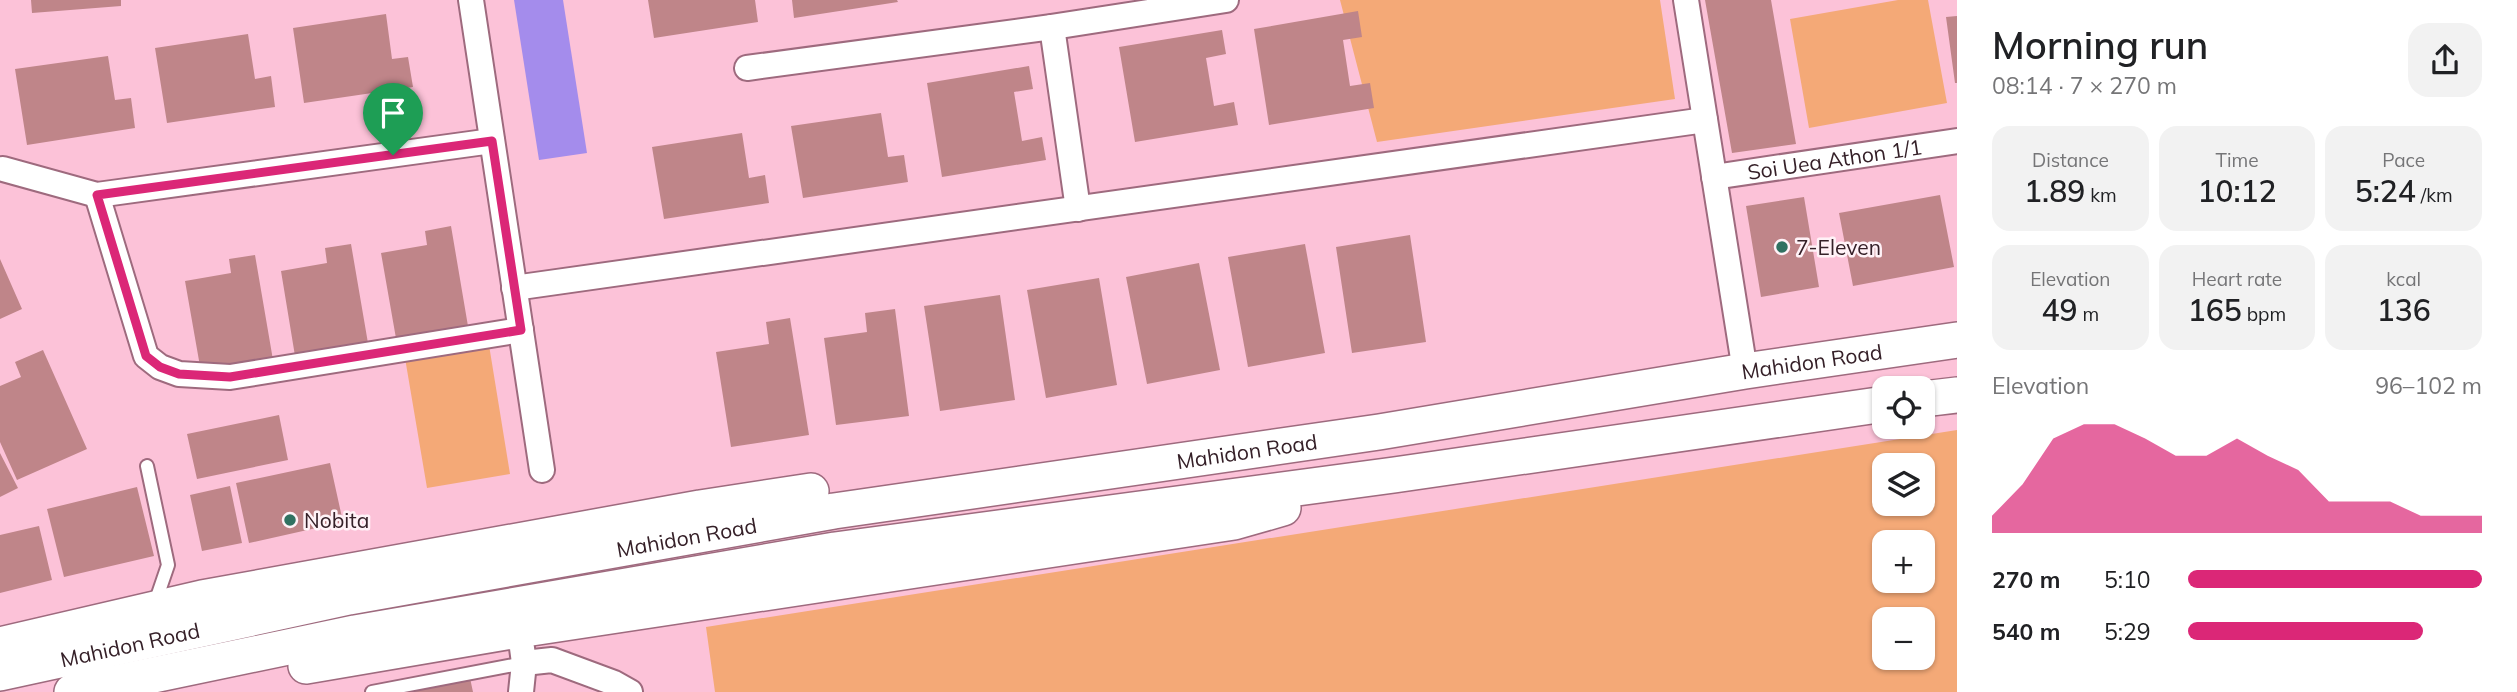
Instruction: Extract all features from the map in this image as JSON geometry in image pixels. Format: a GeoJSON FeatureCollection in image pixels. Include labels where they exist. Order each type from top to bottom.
{"type":"FeatureCollection","features":[{"type":"Feature","properties":{"kind":"main road","name":"Mahidon Road"},"geometry":{"type":"LineString","coordinates":[[0,673],[349,597],[834,511],[1379,432],[1745,371],[1957,340]]}},
{"type":"Feature","properties":{"kind":"main road"},"geometry":{"type":"LineString","coordinates":[[1935,398],[1957,395]]}},
{"type":"Feature","properties":{"kind":"main road","name":"Mahidon Road"},"geometry":{"type":"LineString","coordinates":[[72,692],[355,633],[835,550],[1394,475],[1872,406]]}},
{"type":"Feature","properties":{"kind":"main road","name":"Mahidon Road"},"geometry":{"type":"LineString","coordinates":[[5,648],[202,598],[700,508],[1208,433],[1379,432]]}},
{"type":"Feature","properties":{"kind":"main road","name":"Mahidon Road"},"geometry":{"type":"LineString","coordinates":[[179,692],[254,675],[521,647],[1234,522],[1394,475]]}},
{"type":"Feature","properties":{"kind":"street"},"geometry":{"type":"LineString","coordinates":[[471,0],[542,470]]}},
{"type":"Feature","properties":{"kind":"street"},"geometry":{"type":"LineString","coordinates":[[747,68],[1052,27],[1226,0]]}},
{"type":"Feature","properties":{"kind":"street"},"geometry":{"type":"LineString","coordinates":[[1686,0],[1745,371]]}},
{"type":"Feature","properties":{"kind":"street"},"geometry":{"type":"LineString","coordinates":[[1052,27],[1078,209]]}},
{"type":"Feature","properties":{"kind":"street"},"geometry":{"type":"LineString","coordinates":[[514,288],[1705,120]]}},
{"type":"Feature","properties":{"kind":"street"},"geometry":{"type":"LineString","coordinates":[[2,169],[97,195],[492,141]]}},
{"type":"Feature","properties":{"kind":"street","name":"Soi Uea Athon 1/1"},"geometry":{"type":"LineString","coordinates":[[1714,177],[1957,141]]}},
{"type":"Feature","properties":{"kind":"street"},"geometry":{"type":"LineString","coordinates":[[97,195],[146,356],[160,367],[179,374],[230,377],[521,330]]}},
{"type":"Feature","properties":{"kind":"street"},"geometry":{"type":"LineString","coordinates":[[521,692],[521,647],[614,683],[630,692]]}},
{"type":"Feature","properties":{"kind":"lane"},"geometry":{"type":"LineString","coordinates":[[147,466],[168,565],[153,610]]}},
{"type":"Feature","properties":{"kind":"lane"},"geometry":{"type":"LineString","coordinates":[[372,692],[521,647]]}},
{"type":"Feature","properties":{"kind":"shaded area"},"geometry":{"type":"Polygon","coordinates":[[[514,0],[563,0],[587,153],[539,160],[514,0]]]}},
{"type":"Feature","properties":{"kind":"shaded area"},"geometry":{"type":"Polygon","coordinates":[[[1340,0],[1660,0],[1675,99],[1377,142],[1340,0]]]}},
{"type":"Feature","properties":{"kind":"shaded area"},"geometry":{"type":"Polygon","coordinates":[[[1898,0],[1928,0],[1947,103],[1809,128],[1790,19],[1898,0]]]}},
{"type":"Feature","properties":{"kind":"shaded area"},"geometry":{"type":"Polygon","coordinates":[[[489,345],[510,474],[427,488],[405,358],[489,345]]]}},
{"type":"Feature","properties":{"kind":"shaded area"},"geometry":{"type":"Polygon","coordinates":[[[1957,430],[1957,692],[715,692],[706,627],[1900,439],[1935,439],[1935,433],[1957,430]]]}},
{"type":"Feature","properties":{"kind":"building"},"geometry":{"type":"Polygon","coordinates":[[[31,0],[121,0],[121,6],[32,13],[31,0]]]}},
{"type":"Feature","properties":{"kind":"building"},"geometry":{"type":"Polygon","coordinates":[[[648,0],[755,0],[758,22],[654,38],[648,0]]]}},
{"type":"Feature","properties":{"kind":"building"},"geometry":{"type":"Polygon","coordinates":[[[792,0],[897,0],[898,2],[794,18],[792,0]]]}},
{"type":"Feature","properties":{"kind":"building"},"geometry":{"type":"Polygon","coordinates":[[[1705,0],[1771,0],[1796,144],[1732,153],[1705,0]]]}},
{"type":"Feature","properties":{"kind":"building"},"geometry":{"type":"Polygon","coordinates":[[[1358,11],[1362,37],[1343,40],[1350,86],[1370,83],[1374,108],[1269,125],[1254,29],[1358,11]]]}},
{"type":"Feature","properties":{"kind":"building"},"geometry":{"type":"Polygon","coordinates":[[[386,14],[392,59],[408,57],[413,87],[304,103],[293,28],[386,14]]]}},
{"type":"Feature","properties":{"kind":"building"},"geometry":{"type":"Polygon","coordinates":[[[1957,16],[1957,83],[1955,83],[1946,17],[1957,16]]]}},
{"type":"Feature","properties":{"kind":"building"},"geometry":{"type":"Polygon","coordinates":[[[1222,30],[1226,54],[1206,58],[1214,106],[1234,102],[1238,125],[1135,142],[1119,47],[1222,30]]]}},
{"type":"Feature","properties":{"kind":"building"},"geometry":{"type":"Polygon","coordinates":[[[248,34],[255,79],[271,76],[275,107],[167,123],[155,48],[248,34]]]}},
{"type":"Feature","properties":{"kind":"building"},"geometry":{"type":"Polygon","coordinates":[[[108,56],[115,100],[131,98],[135,128],[27,145],[15,69],[108,56]]]}},
{"type":"Feature","properties":{"kind":"building"},"geometry":{"type":"Polygon","coordinates":[[[1029,66],[1033,89],[1014,92],[1022,141],[1042,137],[1046,160],[942,177],[927,83],[1029,66]]]}},
{"type":"Feature","properties":{"kind":"building"},"geometry":{"type":"Polygon","coordinates":[[[881,113],[888,157],[904,155],[908,182],[803,198],[791,126],[881,113]]]}},
{"type":"Feature","properties":{"kind":"building"},"geometry":{"type":"Polygon","coordinates":[[[742,133],[749,178],[765,175],[769,203],[664,219],[652,147],[742,133]]]}},
{"type":"Feature","properties":{"kind":"building"},"geometry":{"type":"Polygon","coordinates":[[[1940,195],[1954,267],[1853,286],[1839,213],[1940,195]]]}},
{"type":"Feature","properties":{"kind":"building","name":"7-Eleven"},"geometry":{"type":"Polygon","coordinates":[[[1804,197],[1819,287],[1761,297],[1746,206],[1804,197]]]}},
{"type":"Feature","properties":{"kind":"building"},"geometry":{"type":"Polygon","coordinates":[[[451,226],[469,332],[397,344],[381,253],[427,245],[425,231],[451,226]]]}},
{"type":"Feature","properties":{"kind":"building"},"geometry":{"type":"Polygon","coordinates":[[[1410,235],[1426,342],[1352,353],[1336,247],[1410,235]]]}},
{"type":"Feature","properties":{"kind":"building"},"geometry":{"type":"Polygon","coordinates":[[[351,244],[369,349],[296,362],[281,271],[327,263],[325,248],[351,244]]]}},
{"type":"Feature","properties":{"kind":"building"},"geometry":{"type":"Polygon","coordinates":[[[1305,244],[1325,353],[1248,367],[1228,257],[1305,244]]]}},
{"type":"Feature","properties":{"kind":"building"},"geometry":{"type":"Polygon","coordinates":[[[255,255],[273,360],[201,372],[185,281],[231,273],[229,259],[255,255]]]}},
{"type":"Feature","properties":{"kind":"building"},"geometry":{"type":"Polygon","coordinates":[[[0,259],[22,309],[0,319],[0,259]]]}},
{"type":"Feature","properties":{"kind":"building"},"geometry":{"type":"Polygon","coordinates":[[[1199,263],[1220,370],[1147,384],[1126,277],[1199,263]]]}},
{"type":"Feature","properties":{"kind":"building"},"geometry":{"type":"Polygon","coordinates":[[[1099,278],[1117,385],[1046,398],[1027,290],[1099,278]]]}},
{"type":"Feature","properties":{"kind":"building"},"geometry":{"type":"Polygon","coordinates":[[[1000,295],[1015,400],[940,411],[924,306],[1000,295]]]}},
{"type":"Feature","properties":{"kind":"building"},"geometry":{"type":"Polygon","coordinates":[[[895,309],[909,416],[836,425],[824,338],[867,332],[865,313],[895,309]]]}},
{"type":"Feature","properties":{"kind":"building"},"geometry":{"type":"Polygon","coordinates":[[[790,318],[809,435],[731,447],[716,352],[769,344],[766,322],[790,318]]]}},
{"type":"Feature","properties":{"kind":"building"},"geometry":{"type":"Polygon","coordinates":[[[43,350],[87,449],[17,480],[0,442],[0,386],[21,377],[15,362],[43,350]]]}},
{"type":"Feature","properties":{"kind":"building"},"geometry":{"type":"Polygon","coordinates":[[[279,415],[288,460],[197,479],[187,434],[279,415]]]}},
{"type":"Feature","properties":{"kind":"building"},"geometry":{"type":"Polygon","coordinates":[[[0,453],[18,488],[0,497],[0,453]]]}},
{"type":"Feature","properties":{"kind":"building"},"geometry":{"type":"Polygon","coordinates":[[[330,463],[343,522],[249,543],[236,483],[330,463]]]}},
{"type":"Feature","properties":{"kind":"building"},"geometry":{"type":"Polygon","coordinates":[[[230,486],[242,543],[202,551],[190,495],[230,486]]]}},
{"type":"Feature","properties":{"kind":"building"},"geometry":{"type":"Polygon","coordinates":[[[137,487],[154,556],[64,577],[47,509],[137,487]]]}},
{"type":"Feature","properties":{"kind":"building"},"geometry":{"type":"Polygon","coordinates":[[[39,526],[52,580],[0,593],[0,535],[39,526]]]}},
{"type":"Feature","properties":{"kind":"building"},"geometry":{"type":"Polygon","coordinates":[[[470,678],[473,692],[404,692],[470,678]]]}},
{"type":"Feature","properties":{"kind":"place","name":"7-Eleven"},"geometry":{"type":"Point","coordinates":[1782,247]}},
{"type":"Feature","properties":{"kind":"place","name":"Nobita"},"geometry":{"type":"Point","coordinates":[290,520]}},
{"type":"Feature","properties":{"kind":"route"},"geometry":{"type":"LineString","coordinates":[[492,141],[521,330],[230,377],[179,374],[160,367],[146,356],[97,195],[393,155],[492,141]]}}]}
